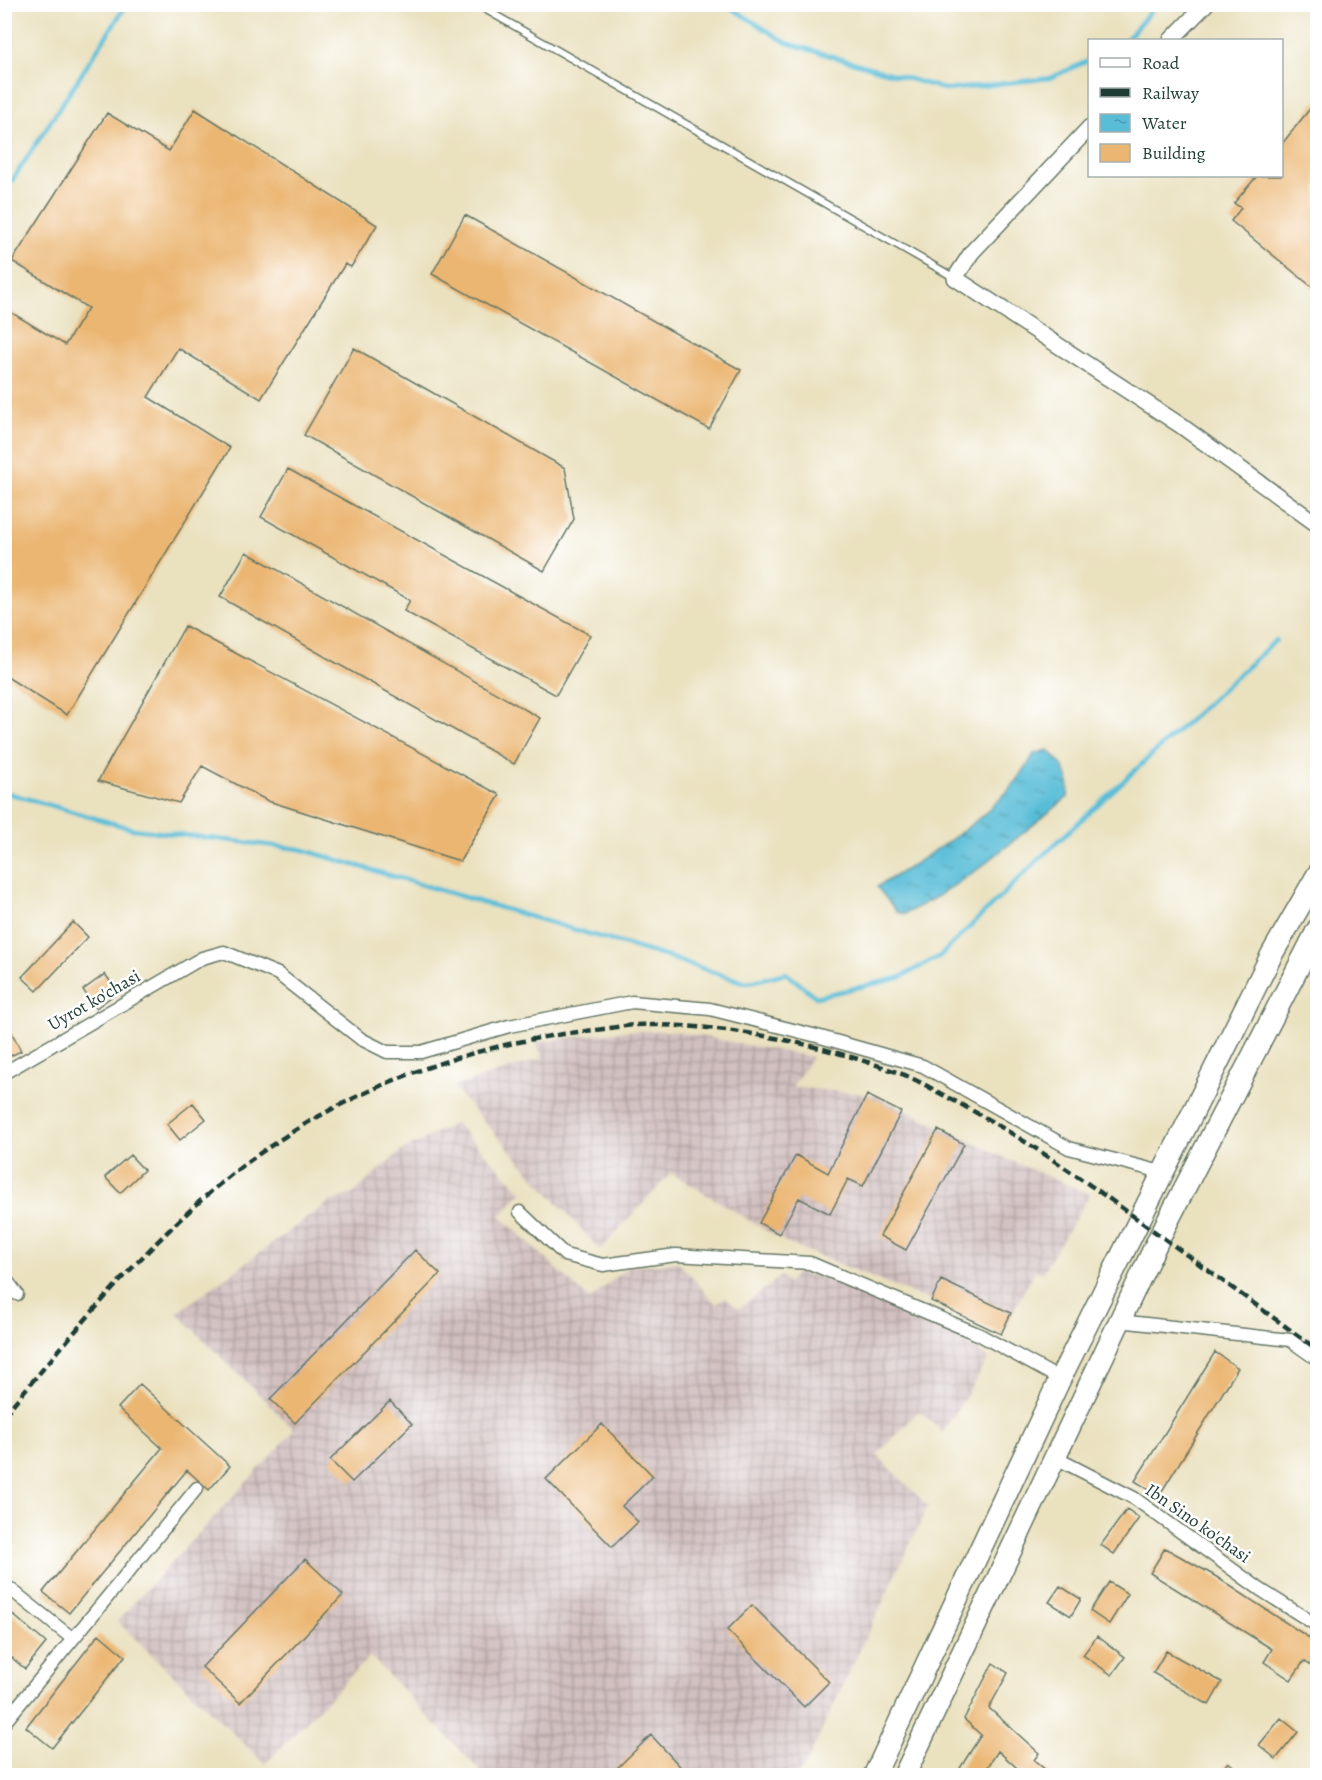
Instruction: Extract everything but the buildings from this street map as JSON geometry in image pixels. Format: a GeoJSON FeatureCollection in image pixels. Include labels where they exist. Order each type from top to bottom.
{"type":"FeatureCollection","features":[{"type":"Feature","properties":{"kind":"highway"},"geometry":{"type":"LineString","coordinates":[[874,1776],[1060,1378],[1165,1173],[1272,954],[1317,874]]}},
{"type":"Feature","properties":{"kind":"highway"},"geometry":{"type":"LineString","coordinates":[[904,1776],[1119,1321],[1317,929]]}},
{"type":"Feature","properties":{"kind":"highway"},"geometry":{"type":"LineString","coordinates":[[968,1574],[994,1583]]}},
{"type":"Feature","properties":{"kind":"street"},"geometry":{"type":"LineString","coordinates":[[1172,39],[1206,4]]}},
{"type":"Feature","properties":{"kind":"street"},"geometry":{"type":"LineString","coordinates":[[1088,128],[972,252],[955,278],[1180,425],[1317,525]]}},
{"type":"Feature","properties":{"kind":"street","name":"Uyrot ko'chasi"},"geometry":{"type":"LineString","coordinates":[[4,1074],[202,958],[224,952],[278,974],[361,1038],[387,1052],[421,1052],[509,1026],[632,1002],[710,1009],[818,1035],[923,1066],[1070,1148],[1165,1173]]}},
{"type":"Feature","properties":{"kind":"street"},"geometry":{"type":"LineString","coordinates":[[520,1212],[565,1255],[603,1265],[676,1255],[810,1263],[980,1335],[1060,1378]]}},
{"type":"Feature","properties":{"kind":"street"},"geometry":{"type":"LineString","coordinates":[[4,1277],[17,1294]]}},
{"type":"Feature","properties":{"kind":"street"},"geometry":{"type":"LineString","coordinates":[[1119,1321],[1290,1340],[1317,1360]]}},
{"type":"Feature","properties":{"kind":"street","name":"Ibn Sino ko'chasi"},"geometry":{"type":"LineString","coordinates":[[1054,1457],[1134,1498],[1261,1590],[1317,1626]]}},
{"type":"Feature","properties":{"kind":"street"},"geometry":{"type":"LineString","coordinates":[[4,1723],[197,1488]]}},
{"type":"Feature","properties":{"kind":"street"},"geometry":{"type":"LineString","coordinates":[[4,1584],[73,1639]]}},
{"type":"Feature","properties":{"kind":"lane"},"geometry":{"type":"LineString","coordinates":[[476,4],[955,278]]}},
{"type":"Feature","properties":{"kind":"shaded area"},"geometry":{"type":"Polygon","coordinates":[[[623,1031],[672,1031],[812,1057],[792,1087],[874,1095],[1018,1164],[1090,1194],[1042,1273],[1035,1270],[1001,1334],[931,1301],[787,1243],[671,1173],[600,1250],[453,1087],[543,1058],[536,1042],[623,1031]]]}},
{"type":"Feature","properties":{"kind":"shaded area"},"geometry":{"type":"Polygon","coordinates":[[[455,1123],[522,1192],[500,1216],[590,1300],[627,1267],[678,1262],[716,1304],[725,1298],[739,1309],[781,1276],[788,1283],[797,1272],[838,1282],[966,1333],[966,1343],[989,1358],[943,1433],[919,1411],[877,1455],[928,1506],[805,1766],[797,1775],[484,1775],[370,1656],[265,1764],[117,1621],[295,1430],[177,1313],[329,1202],[353,1194],[400,1152],[455,1123]]]}},
{"type":"Feature","properties":{"kind":"water"},"geometry":{"type":"Polygon","coordinates":[[[1048,750],[1065,770],[1069,789],[1068,797],[977,870],[938,896],[905,914],[897,912],[877,887],[964,830],[1004,795],[1021,775],[1034,754],[1048,750]]]}},
{"type":"Feature","properties":{"kind":"waterway"},"geometry":{"type":"LineString","coordinates":[[4,193],[127,4]]}},
{"type":"Feature","properties":{"kind":"waterway"},"geometry":{"type":"LineString","coordinates":[[725,4],[787,43],[947,90],[1050,78],[1088,61]]}},
{"type":"Feature","properties":{"kind":"waterway"},"geometry":{"type":"LineString","coordinates":[[1127,39],[1157,4]]}},
{"type":"Feature","properties":{"kind":"waterway"},"geometry":{"type":"LineString","coordinates":[[4,792],[133,829],[300,849],[671,958],[746,983],[786,973],[816,997],[899,978],[940,956],[1039,859],[1276,640]]}},
{"type":"Feature","properties":{"kind":"railway"},"geometry":{"type":"LineString","coordinates":[[4,1415],[108,1295],[162,1237],[221,1183],[262,1152],[305,1124],[397,1079],[445,1062],[544,1037],[636,1025],[712,1028],[776,1038],[839,1053],[912,1078],[990,1120],[1051,1159],[1318,1350]]}}]}
